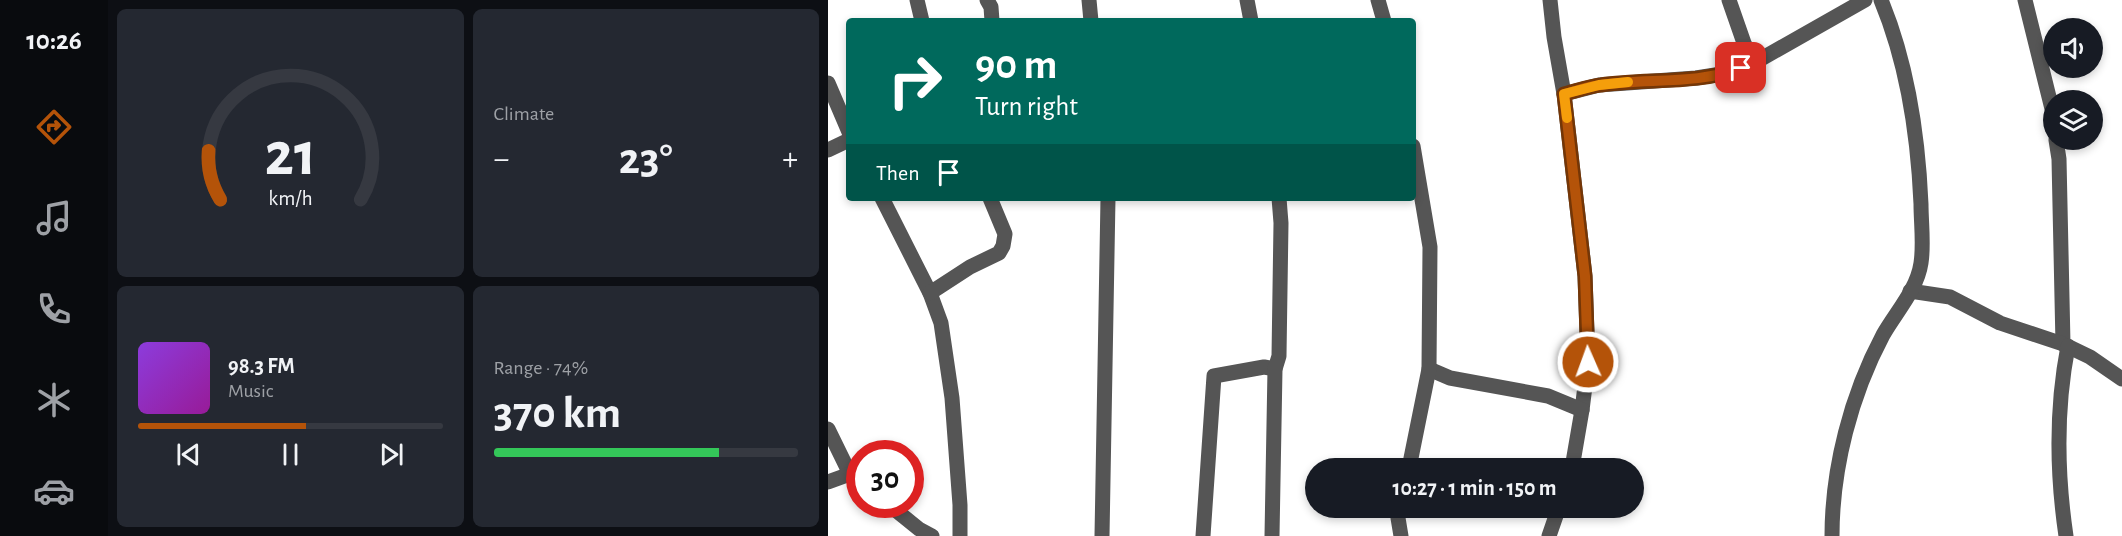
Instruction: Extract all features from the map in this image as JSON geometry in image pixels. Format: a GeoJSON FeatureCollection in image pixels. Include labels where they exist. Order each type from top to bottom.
{"type":"FeatureCollection","features":[{"type":"Feature","properties":{"kind":"street"},"geometry":{"type":"LineString","coordinates":[[917,0],[921,18]]}},
{"type":"Feature","properties":{"kind":"street"},"geometry":{"type":"LineString","coordinates":[[987,0],[991,7],[992,18]]}},
{"type":"Feature","properties":{"kind":"street"},"geometry":{"type":"LineString","coordinates":[[1089,0],[1091,18]]}},
{"type":"Feature","properties":{"kind":"street"},"geometry":{"type":"LineString","coordinates":[[1247,0],[1250,18]]}},
{"type":"Feature","properties":{"kind":"street"},"geometry":{"type":"LineString","coordinates":[[1378,0],[1383,18]]}},
{"type":"Feature","properties":{"kind":"street"},"geometry":{"type":"LineString","coordinates":[[1550,0],[1564,94],[1585,276],[1588,362],[1574,458]]}},
{"type":"Feature","properties":{"kind":"street"},"geometry":{"type":"LineString","coordinates":[[1729,0],[1743,43],[1754,63]]}},
{"type":"Feature","properties":{"kind":"street"},"geometry":{"type":"LineString","coordinates":[[1564,94],[1599,85],[1696,78],[1728,73],[1754,63],[1865,0]]}},
{"type":"Feature","properties":{"kind":"street"},"geometry":{"type":"LineString","coordinates":[[1832,536],[1833,508],[1846,431],[1861,385],[1883,335],[1910,291],[1921,264],[1919,162],[1909,94],[1901,54],[1881,0]]}},
{"type":"Feature","properties":{"kind":"street"},"geometry":{"type":"LineString","coordinates":[[2025,0],[2047,90]]}},
{"type":"Feature","properties":{"kind":"street"},"geometry":{"type":"LineString","coordinates":[[828,83],[846,125]]}},
{"type":"Feature","properties":{"kind":"street"},"geometry":{"type":"LineString","coordinates":[[828,150],[846,141]]}},
{"type":"Feature","properties":{"kind":"street"},"geometry":{"type":"LineString","coordinates":[[2058,150],[2066,345],[2060,435],[2063,516],[2066,536]]}},
{"type":"Feature","properties":{"kind":"street"},"geometry":{"type":"LineString","coordinates":[[1411,458],[1429,369],[1430,247],[1416,164]]}},
{"type":"Feature","properties":{"kind":"street"},"geometry":{"type":"LineString","coordinates":[[884,201],[930,293],[941,323],[952,398],[960,536]]}},
{"type":"Feature","properties":{"kind":"street"},"geometry":{"type":"LineString","coordinates":[[930,293],[970,267],[999,254],[1005,234],[991,201]]}},
{"type":"Feature","properties":{"kind":"street"},"geometry":{"type":"LineString","coordinates":[[1102,536],[1108,201]]}},
{"type":"Feature","properties":{"kind":"street"},"geometry":{"type":"LineString","coordinates":[[1272,536],[1275,369],[1280,356],[1279,201]]}},
{"type":"Feature","properties":{"kind":"street"},"geometry":{"type":"LineString","coordinates":[[1910,291],[1950,297],[2000,324],[2066,345],[2090,357],[2122,380]]}},
{"type":"Feature","properties":{"kind":"street"},"geometry":{"type":"LineString","coordinates":[[1203,536],[1214,376],[1264,367],[1275,369]]}},
{"type":"Feature","properties":{"kind":"street"},"geometry":{"type":"LineString","coordinates":[[1429,369],[1450,378],[1548,396],[1582,410]]}},
{"type":"Feature","properties":{"kind":"street"},"geometry":{"type":"LineString","coordinates":[[828,429],[846,462]]}},
{"type":"Feature","properties":{"kind":"street"},"geometry":{"type":"LineString","coordinates":[[828,482],[846,479]]}},
{"type":"Feature","properties":{"kind":"street"},"geometry":{"type":"LineString","coordinates":[[905,518],[932,536]]}},
{"type":"Feature","properties":{"kind":"street"},"geometry":{"type":"LineString","coordinates":[[1398,518],[1401,536]]}},
{"type":"Feature","properties":{"kind":"street"},"geometry":{"type":"LineString","coordinates":[[1549,536],[1555,518]]}},
{"type":"Feature","properties":{"kind":"slow traffic"},"geometry":{"type":"LineString","coordinates":[[1567,118],[1564,94],[1599,85],[1628,82]]}},
{"type":"Feature","properties":{"kind":"route"},"geometry":{"type":"LineString","coordinates":[[1588,362],[1585,276],[1564,94],[1599,85],[1696,78],[1728,73],[1741,68]]}}]}
